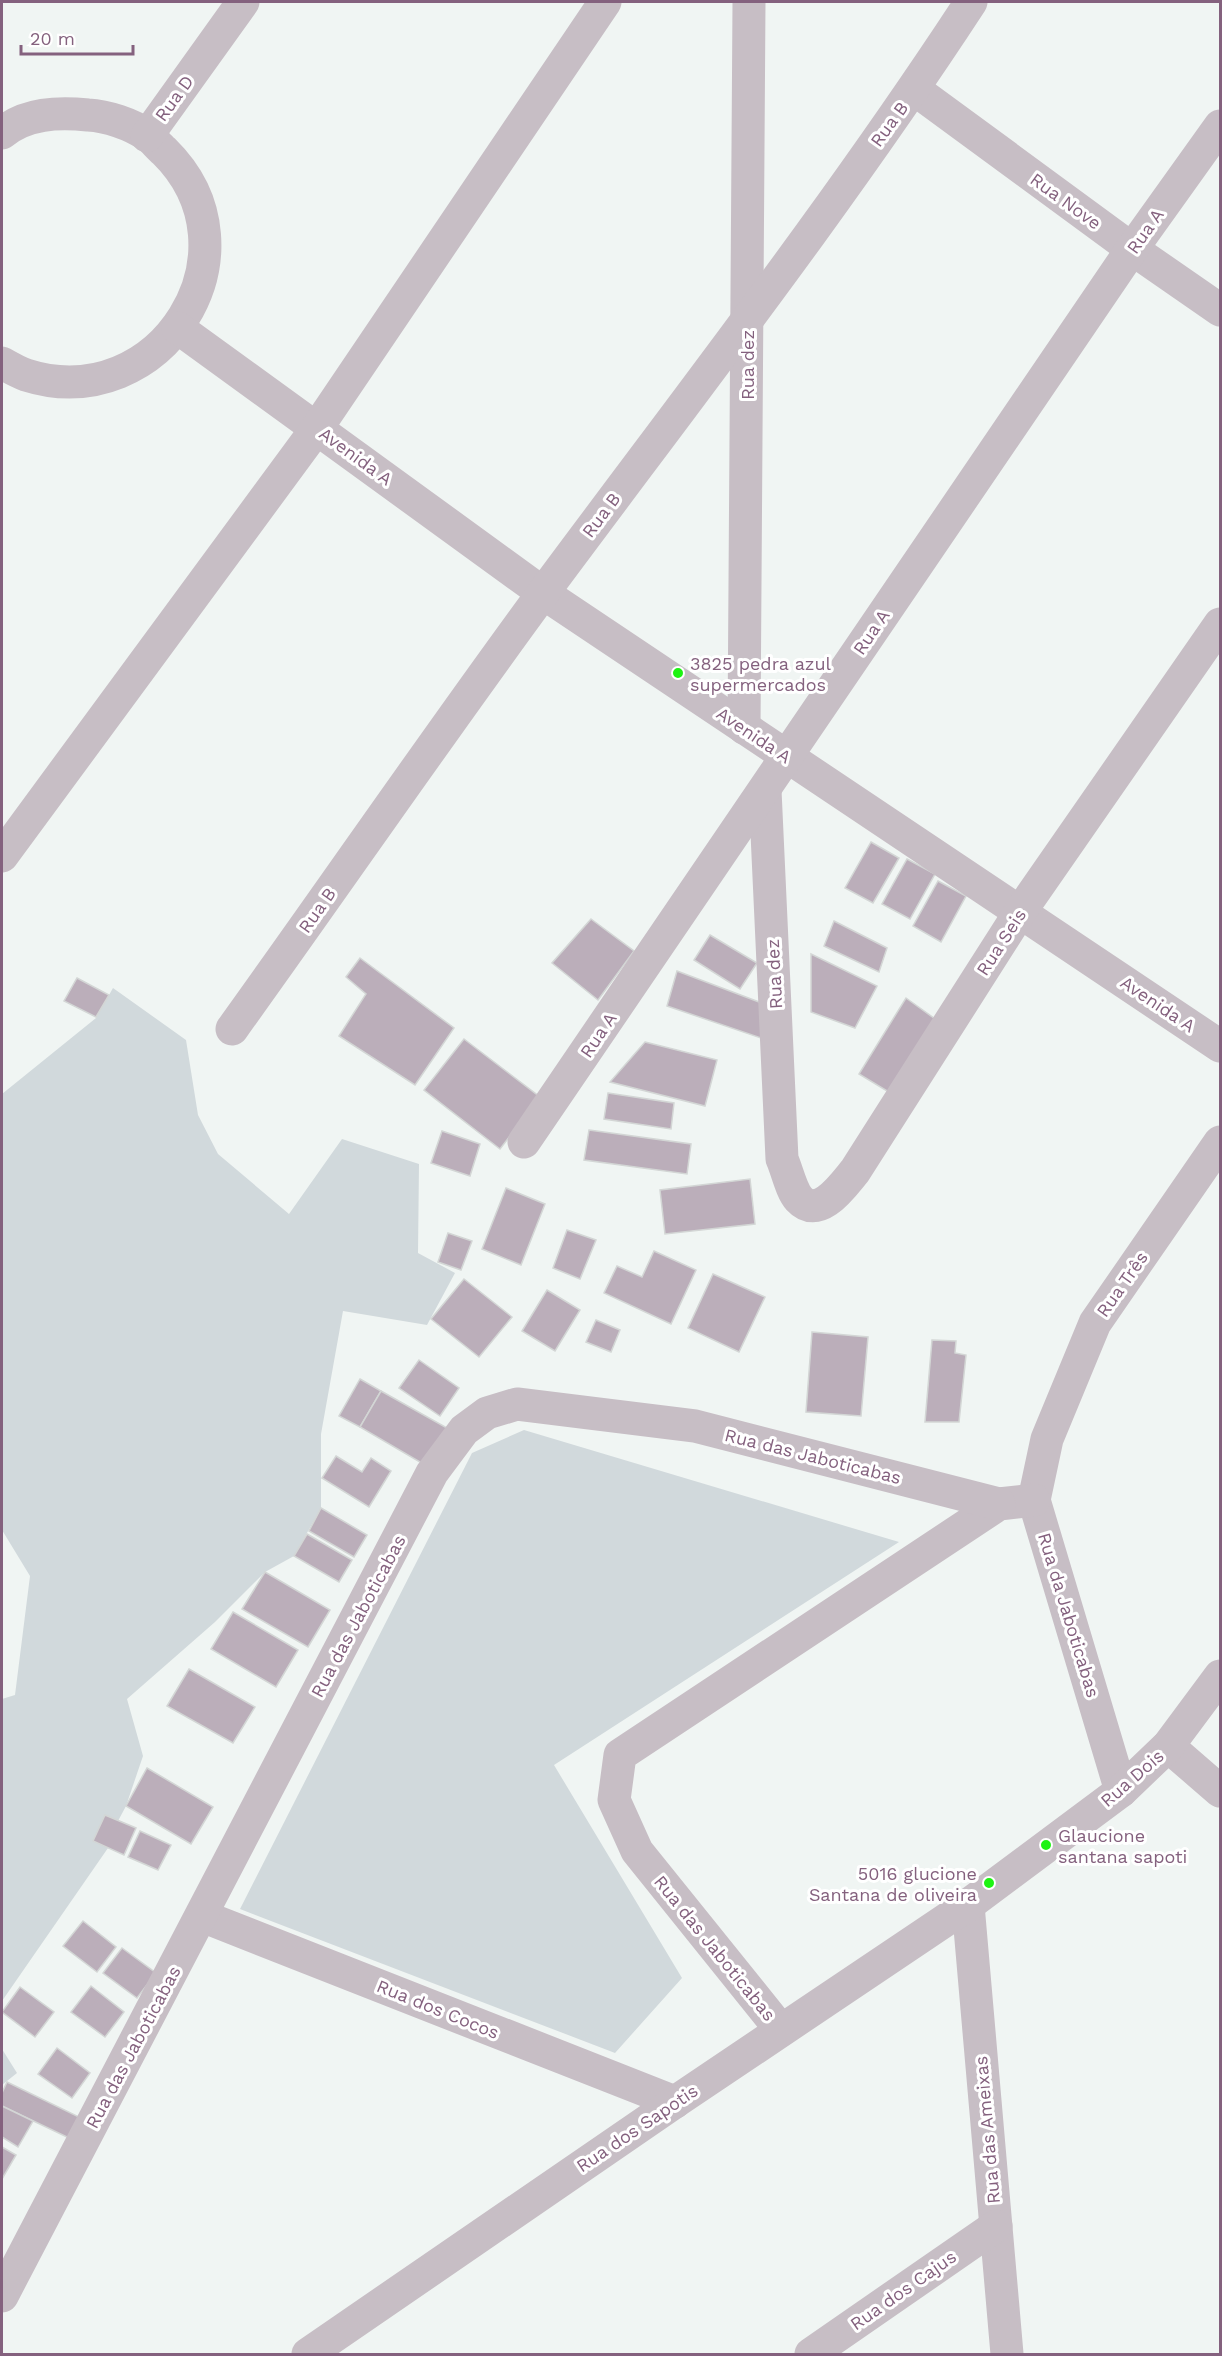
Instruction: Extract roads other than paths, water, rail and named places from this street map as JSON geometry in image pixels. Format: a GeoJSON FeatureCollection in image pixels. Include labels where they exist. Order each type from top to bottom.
{"type":"FeatureCollection","features":[{"type":"Feature","properties":{"kind":"street","name":"Rua D"},"geometry":{"type":"LineString","coordinates":[[147,135],[243,2]]}},
{"type":"Feature","properties":{"kind":"street"},"geometry":{"type":"LineString","coordinates":[[2,856],[317,428],[605,2]]}},
{"type":"Feature","properties":{"kind":"street","name":"Rua dez"},"geometry":{"type":"LineString","coordinates":[[744,728],[749,2]]}},
{"type":"Feature","properties":{"kind":"street","name":"Rua B"},"geometry":{"type":"LineString","coordinates":[[232,1029],[543,593],[747,321],[914,88],[971,2]]}},
{"type":"Feature","properties":{"kind":"street","name":"Rua Nove"},"geometry":{"type":"LineString","coordinates":[[914,88],[1132,249],[1221,310]]}},
{"type":"Feature","properties":{"kind":"street","name":"Rua D"},"geometry":{"type":"LineString","coordinates":[[2,133],[13,124],[58,112],[105,116],[147,135],[178,166],[199,204],[205,247],[198,290],[178,328],[148,358],[109,376],[67,382],[25,375],[2,363]]}},
{"type":"Feature","properties":{"kind":"street","name":"Rua A"},"geometry":{"type":"LineString","coordinates":[[524,1142],[1132,249],[1221,126]]}},
{"type":"Feature","properties":{"kind":"street","name":"Avenida A"},"geometry":{"type":"LineString","coordinates":[[178,328],[543,593],[1221,1046]]}},
{"type":"Feature","properties":{"kind":"street","name":"Rua Seis"},"geometry":{"type":"LineString","coordinates":[[783,1159],[798,1198],[808,1205],[826,1202],[855,1171],[1020,912],[1221,624]]}},
{"type":"Feature","properties":{"kind":"street","name":"Rua dez"},"geometry":{"type":"LineString","coordinates":[[765,790],[783,1159]]}},
{"type":"Feature","properties":{"kind":"street","name":"Rua Três"},"geometry":{"type":"LineString","coordinates":[[1047,1439],[1095,1323],[1221,1142]]}},
{"type":"Feature","properties":{"kind":"street","name":"Rua das Jaboticabas"},"geometry":{"type":"LineString","coordinates":[[2,2296],[432,1473],[464,1430],[487,1413],[517,1404],[695,1426],[999,1504],[1034,1500]]}},
{"type":"Feature","properties":{"kind":"street","name":"Rua da Jaboticabas"},"geometry":{"type":"LineString","coordinates":[[1047,1439],[1034,1500],[1121,1791]]}},
{"type":"Feature","properties":{"kind":"street","name":"Rua das Jaboticabas"},"geometry":{"type":"LineString","coordinates":[[781,2030],[637,1851],[614,1800],[620,1755],[999,1504]]}},
{"type":"Feature","properties":{"kind":"street","name":"Rua Dois"},"geometry":{"type":"LineString","coordinates":[[968,1905],[1121,1791],[1168,1746],[1221,1677]]}},
{"type":"Feature","properties":{"kind":"street"},"geometry":{"type":"LineString","coordinates":[[1168,1746],[1221,1791]]}},
{"type":"Feature","properties":{"kind":"street","name":"Rua dos Sapotis"},"geometry":{"type":"LineString","coordinates":[[308,2355],[675,2102],[968,1905]]}},
{"type":"Feature","properties":{"kind":"street","name":"Rua das Ameixas"},"geometry":{"type":"LineString","coordinates":[[968,1905],[1007,2355]]}},
{"type":"Feature","properties":{"kind":"street","name":"Rua dos Cocos"},"geometry":{"type":"LineString","coordinates":[[202,1916],[675,2102]]}},
{"type":"Feature","properties":{"kind":"street","name":"Rua dos Cajus"},"geometry":{"type":"LineString","coordinates":[[811,2355],[996,2226]]}},
{"type":"Feature","properties":{"kind":"place","name":"3825 pedra azul supermercados"},"geometry":{"type":"Point","coordinates":[678,673]}},
{"type":"Feature","properties":{"kind":"place","name":"Glaucione santana sapoti"},"geometry":{"type":"Point","coordinates":[1046,1845]}},
{"type":"Feature","properties":{"kind":"place","name":"5016 glucione Santana de oliveira"},"geometry":{"type":"Point","coordinates":[989,1883]}}]}
